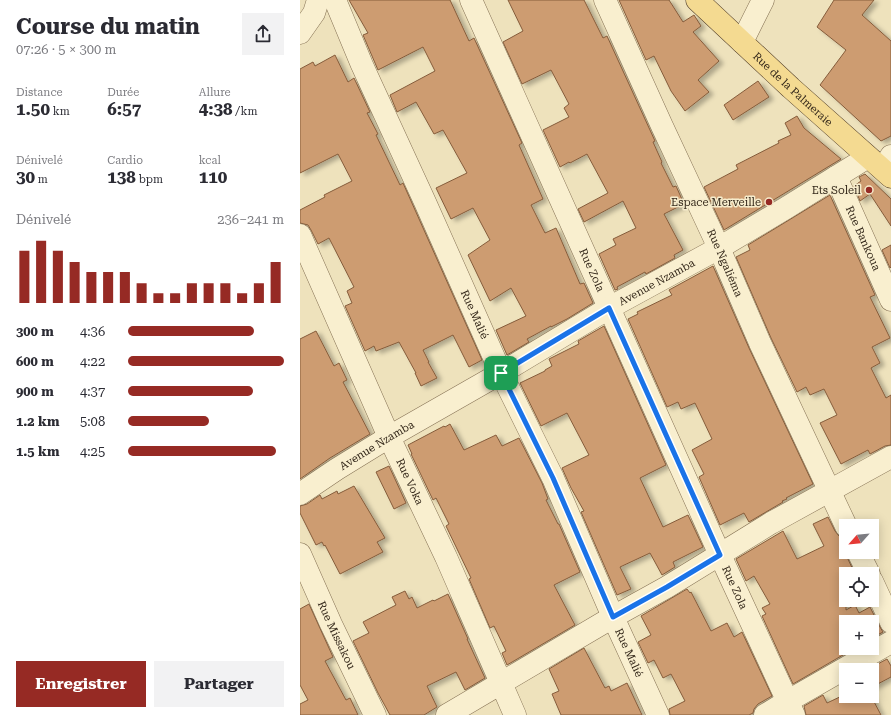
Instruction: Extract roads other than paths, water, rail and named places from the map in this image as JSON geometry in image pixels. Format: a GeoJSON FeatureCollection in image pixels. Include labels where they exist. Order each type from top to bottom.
{"type":"FeatureCollection","features":[{"type":"Feature","properties":{"kind":"main road","name":"Rue de la Palmeraie"},"geometry":{"type":"LineString","coordinates":[[697,0],[791,88],[883,165]]}},
{"type":"Feature","properties":{"kind":"street"},"geometry":{"type":"LineString","coordinates":[[300,33],[314,12],[318,0]]}},
{"type":"Feature","properties":{"kind":"street","name":"Rue Malié"},"geometry":{"type":"LineString","coordinates":[[335,0],[362,65],[501,373],[553,478],[613,617],[658,715]]}},
{"type":"Feature","properties":{"kind":"street","name":"Rue Zola"},"geometry":{"type":"LineString","coordinates":[[471,0],[720,555],[791,708]]}},
{"type":"Feature","properties":{"kind":"street","name":"Rue Ngaliéma"},"geometry":{"type":"LineString","coordinates":[[605,0],[719,248],[760,343],[843,519]]}},
{"type":"Feature","properties":{"kind":"street"},"geometry":{"type":"LineString","coordinates":[[742,42],[763,0]]}},
{"type":"Feature","properties":{"kind":"street","name":"Avenue Nzamba"},"geometry":{"type":"LineString","coordinates":[[300,493],[389,437],[501,373],[609,308],[719,248],[836,177],[883,165]]}},
{"type":"Feature","properties":{"kind":"street","name":"Rue Bankoua"},"geometry":{"type":"LineString","coordinates":[[836,177],[891,300]]}},
{"type":"Feature","properties":{"kind":"street","name":"Rue Voka"},"geometry":{"type":"LineString","coordinates":[[300,236],[308,276],[389,437],[446,557],[515,715]]}},
{"type":"Feature","properties":{"kind":"street"},"geometry":{"type":"LineString","coordinates":[[447,715],[613,617],[667,587],[771,523],[891,457]]}},
{"type":"Feature","properties":{"kind":"street","name":"Rue Missakou"},"geometry":{"type":"LineString","coordinates":[[300,554],[331,624],[375,715]]}},
{"type":"Feature","properties":{"kind":"street"},"geometry":{"type":"LineString","coordinates":[[879,596],[891,622]]}},
{"type":"Feature","properties":{"kind":"street"},"geometry":{"type":"LineString","coordinates":[[765,715],[791,708],[891,642]]}},
{"type":"Feature","properties":{"kind":"place","name":"Ets Soleil"},"geometry":{"type":"Point","coordinates":[869,190]}},
{"type":"Feature","properties":{"kind":"place","name":"Espace Merveille"},"geometry":{"type":"Point","coordinates":[769,202]}}]}
